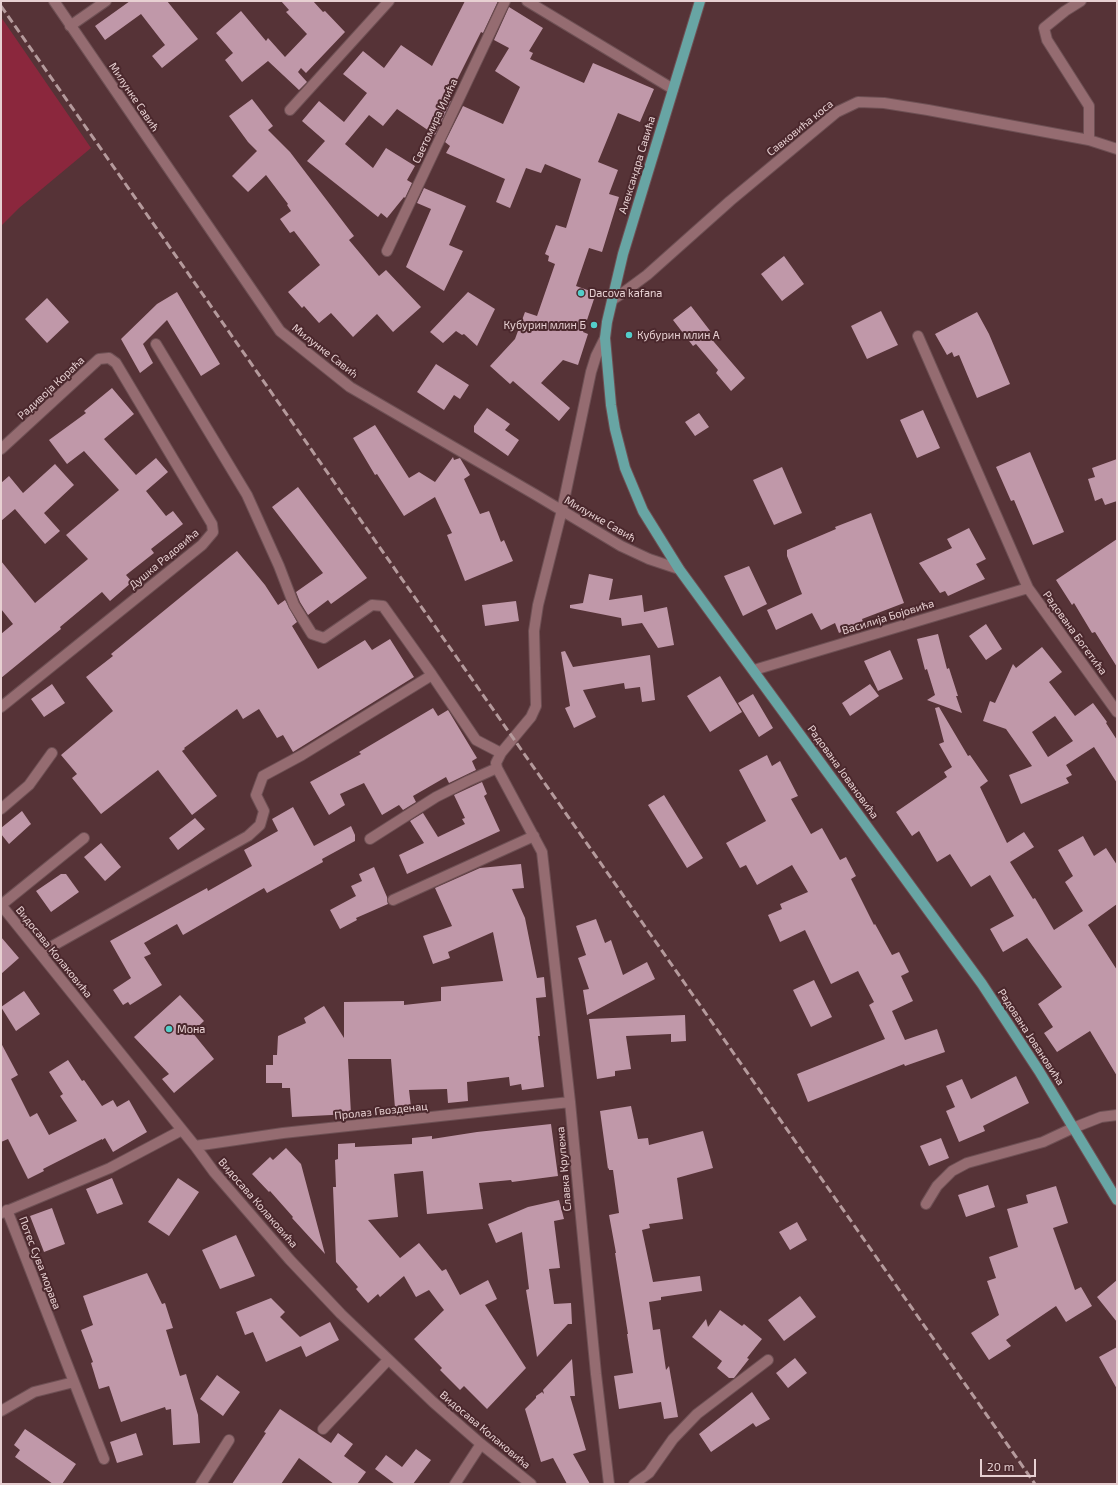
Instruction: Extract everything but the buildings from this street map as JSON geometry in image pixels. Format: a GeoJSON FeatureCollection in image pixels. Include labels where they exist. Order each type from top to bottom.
{"type":"FeatureCollection","features":[{"type":"Feature","properties":{"kind":"main road","name":"Александра Савића"},"geometry":{"type":"LineString","coordinates":[[605,338],[623,254],[700,1]]}},
{"type":"Feature","properties":{"kind":"main road","name":"Радована Јовановића"},"geometry":{"type":"LineString","coordinates":[[605,338],[611,405],[615,429],[624,468],[643,511],[679,568],[982,984],[1039,1070],[1117,1200]]}},
{"type":"Feature","properties":{"kind":"street","name":"Милунке Савић"},"geometry":{"type":"LineString","coordinates":[[54,1],[280,331],[350,387],[621,546],[649,559],[679,568]]}},
{"type":"Feature","properties":{"kind":"street"},"geometry":{"type":"LineString","coordinates":[[70,26],[106,1]]}},
{"type":"Feature","properties":{"kind":"street"},"geometry":{"type":"LineString","coordinates":[[290,110],[389,1]]}},
{"type":"Feature","properties":{"kind":"street","name":"Светомира Илића"},"geometry":{"type":"LineString","coordinates":[[387,251],[505,1]]}},
{"type":"Feature","properties":{"kind":"street"},"geometry":{"type":"LineString","coordinates":[[527,1],[673,89]]}},
{"type":"Feature","properties":{"kind":"street"},"geometry":{"type":"LineString","coordinates":[[1081,1],[1065,11],[1044,28],[1047,40],[1089,106],[1089,140]]}},
{"type":"Feature","properties":{"kind":"street","name":"Савковића коса"},"geometry":{"type":"LineString","coordinates":[[612,300],[647,275],[730,201],[837,112],[858,102],[884,103],[928,110],[1089,140],[1117,150]]}},
{"type":"Feature","properties":{"kind":"street","name":"Радована Богетића"},"geometry":{"type":"LineString","coordinates":[[918,336],[1028,588],[1117,712]]}},
{"type":"Feature","properties":{"kind":"street"},"geometry":{"type":"LineString","coordinates":[[394,900],[534,836],[496,768],[496,763],[501,754],[532,717],[536,706],[534,631],[541,592],[562,510],[591,372],[596,356],[605,338]]}},
{"type":"Feature","properties":{"kind":"street"},"geometry":{"type":"LineString","coordinates":[[156,344],[247,495],[279,566],[294,605],[312,634],[324,638],[372,605],[383,606],[476,740],[501,754]]}},
{"type":"Feature","properties":{"kind":"street","name":"Душка Радовића"},"geometry":{"type":"LineString","coordinates":[[1,707],[202,545],[213,532],[212,524],[116,363],[109,358],[99,360]]}},
{"type":"Feature","properties":{"kind":"street","name":"Радивоја Кораћа"},"geometry":{"type":"LineString","coordinates":[[1,450],[99,360]]}},
{"type":"Feature","properties":{"kind":"street","name":"Василија Бојовића"},"geometry":{"type":"LineString","coordinates":[[754,670],[1028,588]]}},
{"type":"Feature","properties":{"kind":"street"},"geometry":{"type":"LineString","coordinates":[[40,953],[248,836],[260,825],[264,811],[256,795],[263,776],[302,755],[432,675]]}},
{"type":"Feature","properties":{"kind":"street"},"geometry":{"type":"LineString","coordinates":[[1,809],[29,785],[52,753]]}},
{"type":"Feature","properties":{"kind":"street"},"geometry":{"type":"LineString","coordinates":[[370,839],[436,797],[496,768]]}},
{"type":"Feature","properties":{"kind":"street","name":"Славка Крупежа"},"geometry":{"type":"LineString","coordinates":[[534,836],[542,852],[570,1102],[587,1287],[609,1484]]}},
{"type":"Feature","properties":{"kind":"street"},"geometry":{"type":"LineString","coordinates":[[1,905],[84,838]]}},
{"type":"Feature","properties":{"kind":"street","name":"Видосава Колаковића"},"geometry":{"type":"LineString","coordinates":[[1,905],[229,1190],[290,1260],[388,1360],[433,1402],[481,1444],[531,1484]]}},
{"type":"Feature","properties":{"kind":"street","name":"Пролаз Гвозденац"},"geometry":{"type":"LineString","coordinates":[[195,1146],[283,1133],[570,1102]]}},
{"type":"Feature","properties":{"kind":"street"},"geometry":{"type":"LineString","coordinates":[[926,1204],[937,1186],[952,1172],[972,1161],[1043,1142],[1101,1117],[1117,1115]]}},
{"type":"Feature","properties":{"kind":"street","name":"Потес Сува морава"},"geometry":{"type":"LineString","coordinates":[[104,1459],[4,1212],[110,1168],[182,1130]]}},
{"type":"Feature","properties":{"kind":"street"},"geometry":{"type":"LineString","coordinates":[[323,1429],[388,1360]]}},
{"type":"Feature","properties":{"kind":"street"},"geometry":{"type":"LineString","coordinates":[[634,1484],[649,1473],[673,1439],[697,1414],[768,1360]]}},
{"type":"Feature","properties":{"kind":"street"},"geometry":{"type":"LineString","coordinates":[[1,1411],[34,1392],[74,1382]]}},
{"type":"Feature","properties":{"kind":"street"},"geometry":{"type":"LineString","coordinates":[[201,1484],[229,1440]]}},
{"type":"Feature","properties":{"kind":"street"},"geometry":{"type":"LineString","coordinates":[[455,1484],[481,1444]]}},
{"type":"Feature","properties":{"kind":"shaded area"},"geometry":{"type":"Polygon","coordinates":[[[1,17],[91,148],[19,208],[1,226],[1,17]]]}},
{"type":"Feature","properties":{"kind":"railway"},"geometry":{"type":"LineString","coordinates":[[1,6],[1035,1484]]}},
{"type":"Feature","properties":{"kind":"place","name":"Dacova kafana"},"geometry":{"type":"Point","coordinates":[581,293]}},
{"type":"Feature","properties":{"kind":"place","name":"Кубурин млин Б"},"geometry":{"type":"Point","coordinates":[594,325]}},
{"type":"Feature","properties":{"kind":"place","name":"Кубурин млин А"},"geometry":{"type":"Point","coordinates":[629,335]}},
{"type":"Feature","properties":{"kind":"place","name":"Мона"},"geometry":{"type":"Point","coordinates":[169,1029]}}]}
